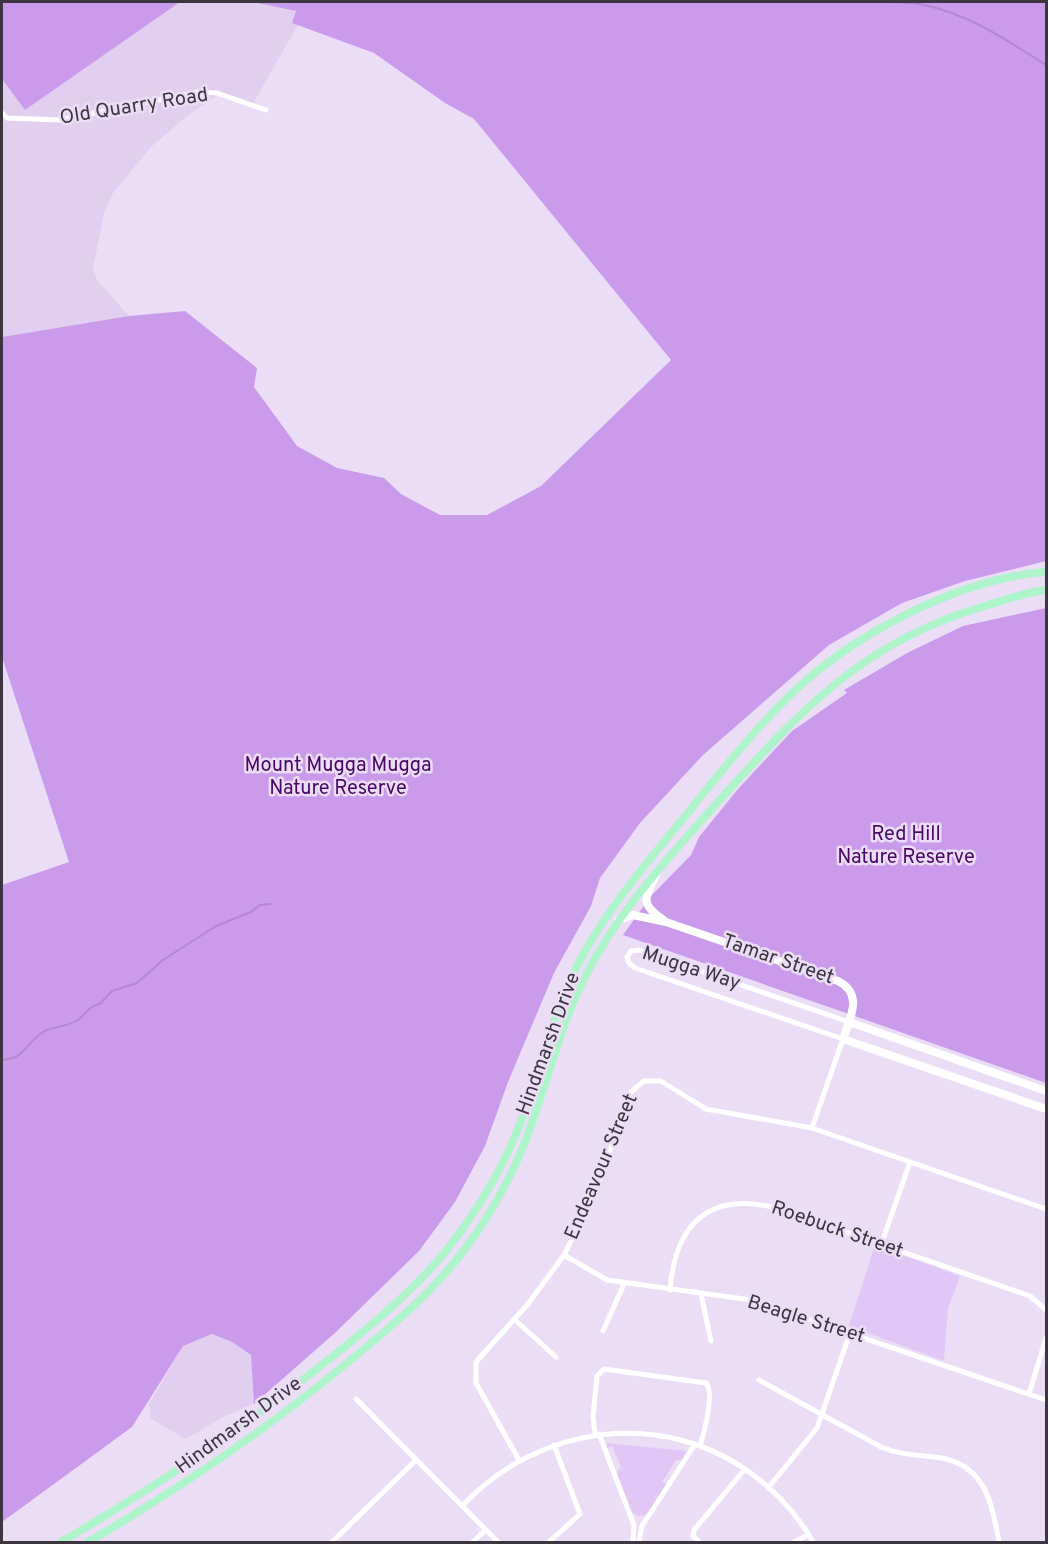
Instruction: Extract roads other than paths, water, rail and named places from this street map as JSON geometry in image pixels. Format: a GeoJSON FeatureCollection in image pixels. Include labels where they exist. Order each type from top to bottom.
{"type":"FeatureCollection","features":[{"type":"Feature","properties":{"kind":"main road","name":"Hindmarsh Drive"},"geometry":{"type":"LineString","coordinates":[[61,1542],[170,1475],[272,1404],[385,1313],[437,1261],[474,1212],[502,1164],[526,1107],[561,1002],[601,924],[638,872],[749,738],[788,697],[848,649],[921,608],[998,580],[1047,572]]}},
{"type":"Feature","properties":{"kind":"main road","name":"Hindmarsh Drive"},"geometry":{"type":"LineString","coordinates":[[88,1542],[202,1471],[290,1408],[404,1315],[451,1267],[487,1215],[516,1164],[571,1008],[595,958],[618,920],[660,866],[794,719],[834,682],[895,643],[969,610],[1047,590]]}},
{"type":"Feature","properties":{"kind":"main road","name":"Tamar Street"},"geometry":{"type":"LineString","coordinates":[[660,866],[647,895],[646,904],[651,911],[666,922]]}},
{"type":"Feature","properties":{"kind":"main road","name":"Tamar Street"},"geometry":{"type":"LineString","coordinates":[[618,920],[633,915],[666,922],[844,983],[854,998],[843,1039]]}},
{"type":"Feature","properties":{"kind":"main road","name":"Mugga Way"},"geometry":{"type":"LineString","coordinates":[[849,1022],[1047,1091]]}},
{"type":"Feature","properties":{"kind":"main road","name":"Mugga Way"},"geometry":{"type":"LineString","coordinates":[[843,1039],[1047,1109]]}},
{"type":"Feature","properties":{"kind":"street","name":"Old Quarry Road"},"geometry":{"type":"LineString","coordinates":[[2,113],[7,118],[60,120],[198,92],[217,93],[266,110]]}},
{"type":"Feature","properties":{"kind":"street","name":"Mugga Way"},"geometry":{"type":"LineString","coordinates":[[843,1039],[635,968],[628,963],[627,957],[631,951],[639,950],[849,1022]]}},
{"type":"Feature","properties":{"kind":"street","name":"Tamar Street"},"geometry":{"type":"LineString","coordinates":[[812,1128],[843,1039]]}},
{"type":"Feature","properties":{"kind":"street","name":"Endeavour Street"},"geometry":{"type":"LineString","coordinates":[[519,1460],[477,1385],[474,1372],[479,1357],[514,1319],[564,1255],[595,1193],[630,1093],[644,1081],[661,1081],[706,1109],[812,1128],[1047,1209]]}},
{"type":"Feature","properties":{"kind":"street"},"geometry":{"type":"LineString","coordinates":[[881,1245],[910,1162]]}},
{"type":"Feature","properties":{"kind":"street","name":"Roebuck Street"},"geometry":{"type":"LineString","coordinates":[[670,1290],[675,1254],[683,1236],[705,1213],[728,1204],[750,1202],[776,1208],[1030,1296],[1047,1310]]}},
{"type":"Feature","properties":{"kind":"street","name":"Beagle Street"},"geometry":{"type":"LineString","coordinates":[[564,1255],[600,1277],[624,1284],[751,1300],[1047,1400]]}},
{"type":"Feature","properties":{"kind":"street"},"geometry":{"type":"LineString","coordinates":[[603,1331],[624,1284]]}},
{"type":"Feature","properties":{"kind":"street"},"geometry":{"type":"LineString","coordinates":[[701,1294],[711,1341]]}},
{"type":"Feature","properties":{"kind":"street"},"geometry":{"type":"LineString","coordinates":[[514,1319],[556,1357]]}},
{"type":"Feature","properties":{"kind":"street"},"geometry":{"type":"LineString","coordinates":[[768,1488],[807,1443],[822,1415],[850,1333]]}},
{"type":"Feature","properties":{"kind":"street"},"geometry":{"type":"LineString","coordinates":[[1029,1394],[1047,1338]]}},
{"type":"Feature","properties":{"kind":"street"},"geometry":{"type":"LineString","coordinates":[[633,1542],[634,1525],[597,1434],[593,1417],[597,1376],[604,1369],[706,1383],[710,1389],[705,1431],[698,1445],[642,1526],[639,1542]]}},
{"type":"Feature","properties":{"kind":"street"},"geometry":{"type":"LineString","coordinates":[[759,1380],[891,1451],[950,1460],[966,1467],[978,1477],[990,1499],[999,1542]]}},
{"type":"Feature","properties":{"kind":"street"},"geometry":{"type":"LineString","coordinates":[[356,1399],[498,1542]]}},
{"type":"Feature","properties":{"kind":"street"},"geometry":{"type":"LineString","coordinates":[[462,1506],[483,1486],[519,1460],[554,1445],[597,1434],[648,1434],[698,1445],[745,1469],[768,1488],[813,1542]]}},
{"type":"Feature","properties":{"kind":"street"},"geometry":{"type":"LineString","coordinates":[[549,1542],[580,1514],[554,1445]]}},
{"type":"Feature","properties":{"kind":"street"},"geometry":{"type":"LineString","coordinates":[[332,1542],[416,1460]]}},
{"type":"Feature","properties":{"kind":"street"},"geometry":{"type":"LineString","coordinates":[[699,1542],[694,1539],[694,1530],[745,1469]]}},
{"type":"Feature","properties":{"kind":"street"},"geometry":{"type":"LineString","coordinates":[[473,1542],[485,1530]]}},
{"type":"Feature","properties":{"kind":"street"},"geometry":{"type":"LineString","coordinates":[[794,1542],[808,1534]]}},
{"type":"Feature","properties":{"kind":"waterway"},"geometry":{"type":"LineString","coordinates":[[882,2],[919,4],[957,15],[988,29],[1046,65]]}},
{"type":"Feature","properties":{"kind":"waterway"},"geometry":{"type":"LineString","coordinates":[[2,1060],[10,1059],[21,1053],[43,1032],[78,1020],[91,1008],[100,1004],[112,991],[137,983],[163,960],[216,926],[251,912],[260,905],[271,904]]}},
{"type":"Feature","properties":{"kind":"park label","name":"Mount Mugga Mugga Nature Reserve"},"geometry":{"type":"Point","coordinates":[338,778]}},
{"type":"Feature","properties":{"kind":"park label","name":"Red Hill Nature Reserve"},"geometry":{"type":"Point","coordinates":[906,846]}}]}
